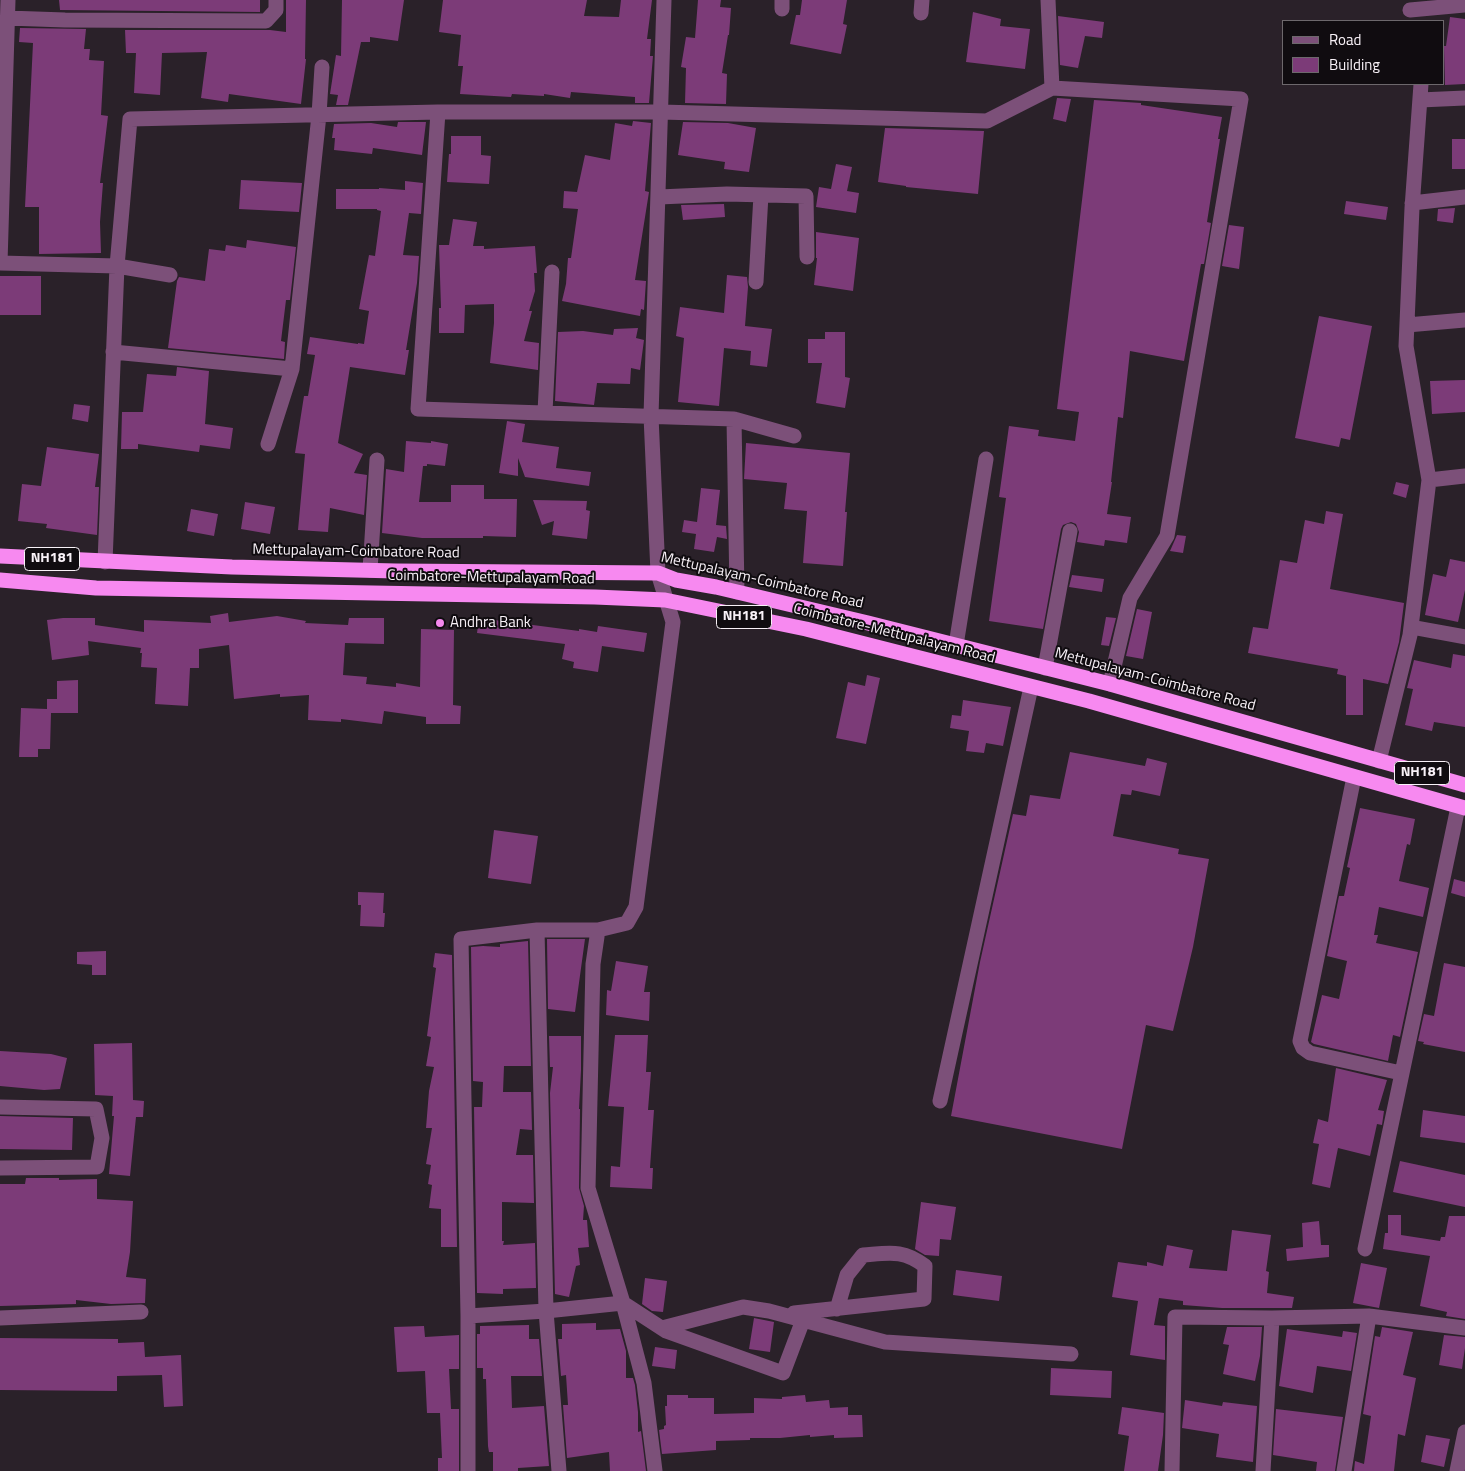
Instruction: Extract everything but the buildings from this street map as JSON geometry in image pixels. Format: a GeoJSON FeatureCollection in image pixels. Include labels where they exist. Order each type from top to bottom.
{"type":"FeatureCollection","features":[{"type":"Feature","properties":{"kind":"highway","name":"Mettupalayam-Coimbatore Road"},"geometry":{"type":"LineString","coordinates":[[0,556],[232,567],[658,573],[676,580],[737,592],[1110,684],[1465,785]]}},
{"type":"Feature","properties":{"kind":"highway","name":"Coimbatore-Mettupalayam Road"},"geometry":{"type":"LineString","coordinates":[[0,580],[96,588],[595,597],[665,600],[806,629],[1089,701],[1461,808]]}},
{"type":"Feature","properties":{"kind":"street"},"geometry":{"type":"LineString","coordinates":[[8,0],[0,263],[116,266],[170,275]]}},
{"type":"Feature","properties":{"kind":"street"},"geometry":{"type":"LineString","coordinates":[[7,18],[266,22],[276,10],[276,0]]}},
{"type":"Feature","properties":{"kind":"street"},"geometry":{"type":"LineString","coordinates":[[468,1471],[468,1316],[461,939],[538,930],[598,930],[626,923],[636,907],[673,622],[658,573],[651,416],[664,0]]}},
{"type":"Feature","properties":{"kind":"street"},"geometry":{"type":"LineString","coordinates":[[1048,0],[1052,88]]}},
{"type":"Feature","properties":{"kind":"street"},"geometry":{"type":"LineString","coordinates":[[1410,11],[1465,5]]}},
{"type":"Feature","properties":{"kind":"street"},"geometry":{"type":"LineString","coordinates":[[268,444],[292,369],[319,115],[322,67]]}},
{"type":"Feature","properties":{"kind":"street"},"geometry":{"type":"LineString","coordinates":[[1379,760],[1411,627],[1429,480],[1406,346],[1412,203],[1421,85]]}},
{"type":"Feature","properties":{"kind":"street"},"geometry":{"type":"LineString","coordinates":[[105,562],[116,266],[130,119],[438,112],[661,112],[986,121],[1052,88],[1241,99],[1167,536],[1130,598],[1110,684]]}},
{"type":"Feature","properties":{"kind":"street"},"geometry":{"type":"LineString","coordinates":[[1420,100],[1465,98]]}},
{"type":"Feature","properties":{"kind":"street"},"geometry":{"type":"LineString","coordinates":[[438,112],[418,410],[545,412],[734,419],[794,436]]}},
{"type":"Feature","properties":{"kind":"street"},"geometry":{"type":"LineString","coordinates":[[658,197],[727,194],[806,196],[807,257]]}},
{"type":"Feature","properties":{"kind":"street"},"geometry":{"type":"LineString","coordinates":[[756,282],[761,195]]}},
{"type":"Feature","properties":{"kind":"street"},"geometry":{"type":"LineString","coordinates":[[1412,203],[1465,197]]}},
{"type":"Feature","properties":{"kind":"street"},"geometry":{"type":"LineString","coordinates":[[545,412],[552,272]]}},
{"type":"Feature","properties":{"kind":"street"},"geometry":{"type":"LineString","coordinates":[[1407,325],[1465,320]]}},
{"type":"Feature","properties":{"kind":"street"},"geometry":{"type":"LineString","coordinates":[[113,352],[292,369]]}},
{"type":"Feature","properties":{"kind":"street"},"geometry":{"type":"LineString","coordinates":[[734,419],[737,592]]}},
{"type":"Feature","properties":{"kind":"street"},"geometry":{"type":"LineString","coordinates":[[370,570],[377,460]]}},
{"type":"Feature","properties":{"kind":"street"},"geometry":{"type":"LineString","coordinates":[[956,645],[986,460]]}},
{"type":"Feature","properties":{"kind":"street"},"geometry":{"type":"LineString","coordinates":[[1429,480],[1465,476]]}},
{"type":"Feature","properties":{"kind":"street"},"geometry":{"type":"LineString","coordinates":[[1045,668],[1070,531]]}},
{"type":"Feature","properties":{"kind":"street"},"geometry":{"type":"LineString","coordinates":[[1411,627],[1465,637]]}},
{"type":"Feature","properties":{"kind":"street"},"geometry":{"type":"LineString","coordinates":[[940,1101],[1032,687]]}},
{"type":"Feature","properties":{"kind":"street"},"geometry":{"type":"LineString","coordinates":[[1354,777],[1300,1041],[1303,1048],[1310,1053],[1402,1073]]}},
{"type":"Feature","properties":{"kind":"street"},"geometry":{"type":"LineString","coordinates":[[1364,1249],[1461,808]]}},
{"type":"Feature","properties":{"kind":"street"},"geometry":{"type":"LineString","coordinates":[[538,930],[546,1311],[559,1471]]}},
{"type":"Feature","properties":{"kind":"street"},"geometry":{"type":"LineString","coordinates":[[598,930],[593,964],[588,1188],[623,1303],[644,1383],[655,1471]]}},
{"type":"Feature","properties":{"kind":"street"},"geometry":{"type":"LineString","coordinates":[[0,1107],[96,1109],[102,1138],[96,1167],[0,1168]]}},
{"type":"Feature","properties":{"kind":"street"},"geometry":{"type":"LineString","coordinates":[[782,1314],[924,1299],[925,1266],[916,1258],[901,1253],[863,1255],[847,1275],[837,1308]]}},
{"type":"Feature","properties":{"kind":"street"},"geometry":{"type":"LineString","coordinates":[[468,1316],[546,1311],[623,1303],[666,1331],[783,1373],[803,1320]]}},
{"type":"Feature","properties":{"kind":"street"},"geometry":{"type":"LineString","coordinates":[[662,1328],[743,1307],[782,1314],[885,1342],[1071,1354]]}},
{"type":"Feature","properties":{"kind":"street"},"geometry":{"type":"LineString","coordinates":[[0,1318],[141,1312]]}},
{"type":"Feature","properties":{"kind":"street"},"geometry":{"type":"LineString","coordinates":[[1344,1471],[1368,1316]]}},
{"type":"Feature","properties":{"kind":"street"},"geometry":{"type":"LineString","coordinates":[[1172,1471],[1175,1317],[1272,1318],[1368,1316],[1465,1328]]}},
{"type":"Feature","properties":{"kind":"street"},"geometry":{"type":"LineString","coordinates":[[1263,1471],[1272,1318]]}},
{"type":"Feature","properties":{"kind":"street"},"geometry":{"type":"LineString","coordinates":[[1457,1471],[1465,1432]]}},
{"type":"Feature","properties":{"kind":"place","name":"Andhra Bank"},"geometry":{"type":"Point","coordinates":[440,623]}}]}
